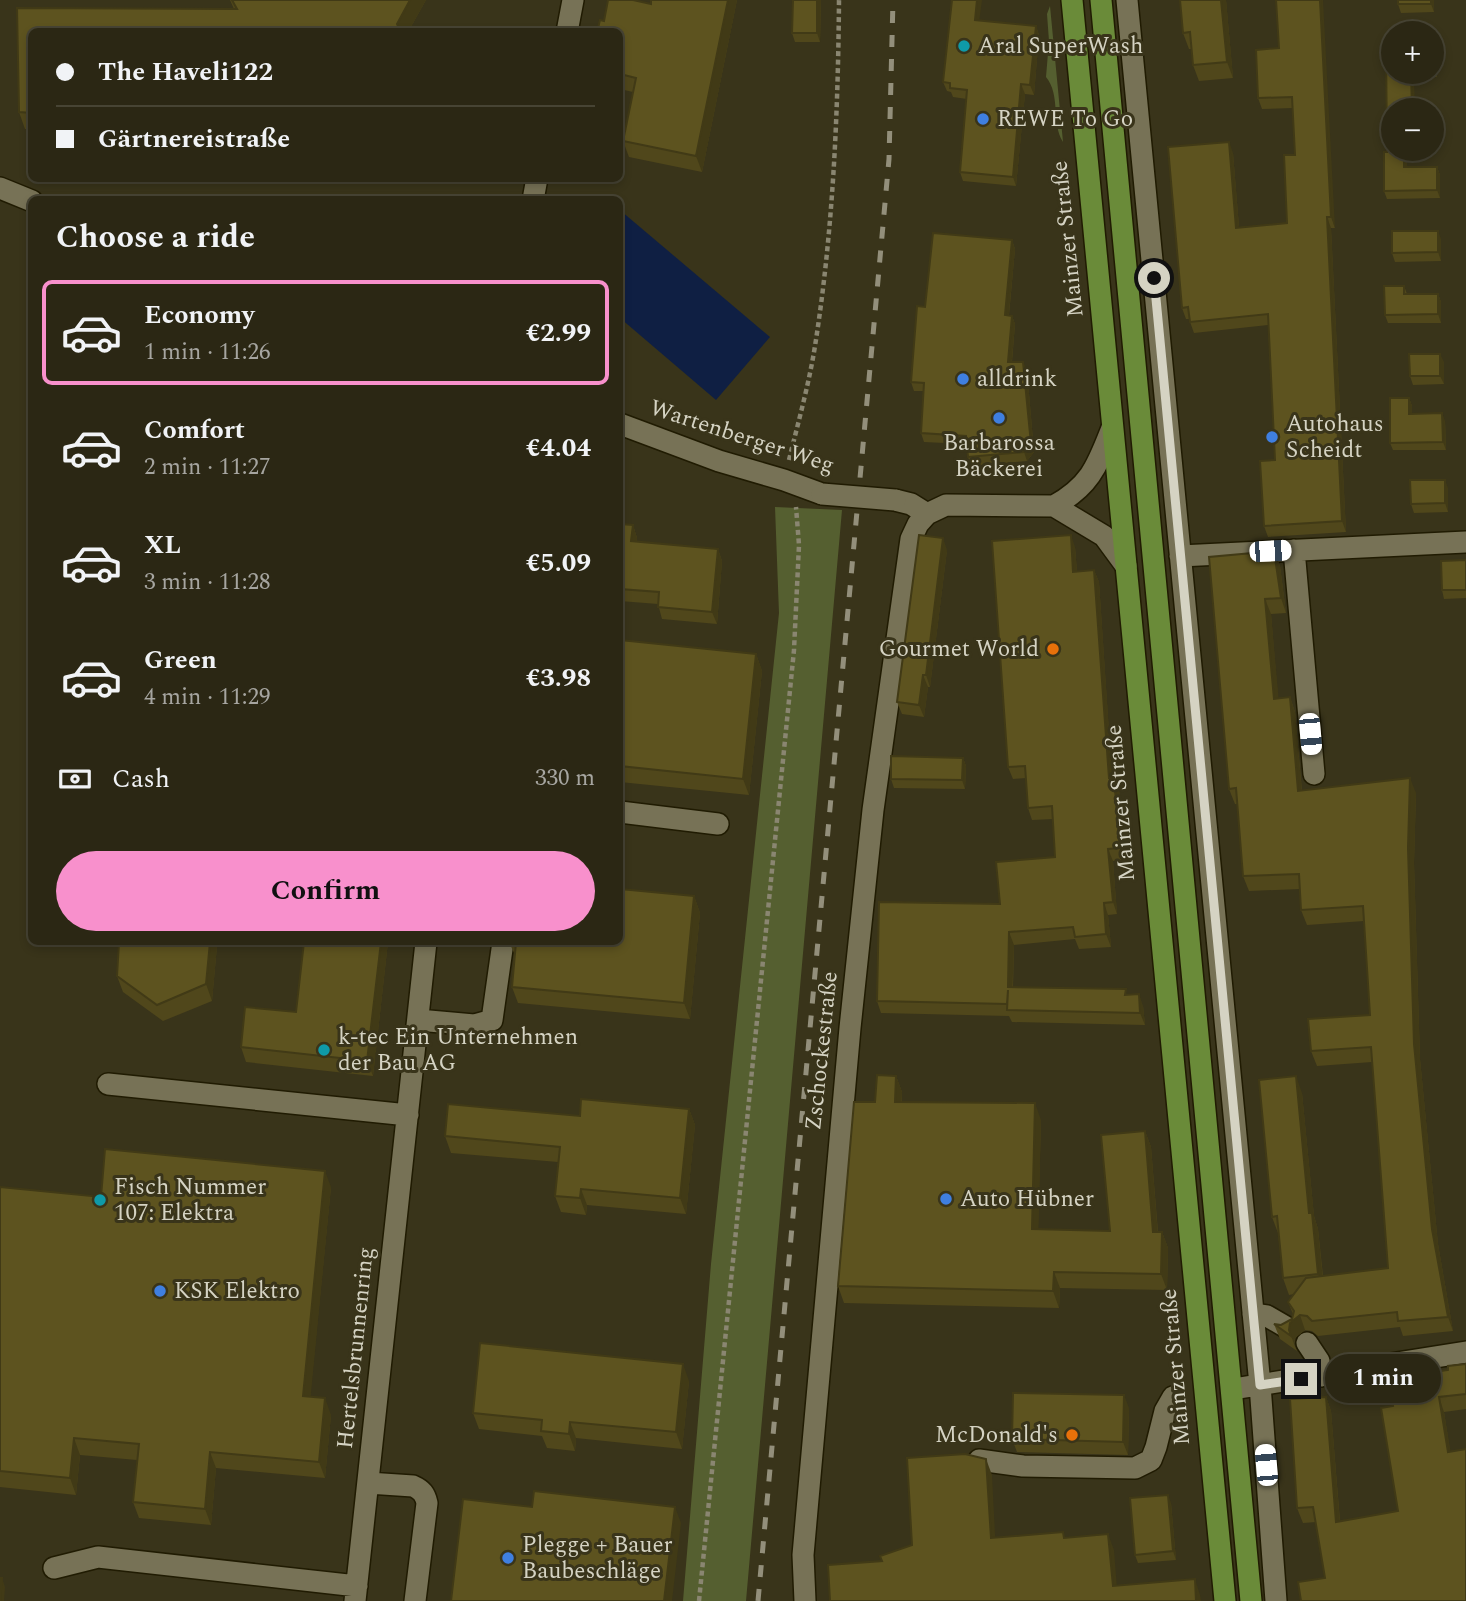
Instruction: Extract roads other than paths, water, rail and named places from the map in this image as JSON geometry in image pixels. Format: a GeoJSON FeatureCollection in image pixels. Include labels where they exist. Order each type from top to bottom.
{"type":"FeatureCollection","features":[{"type":"Feature","properties":{"kind":"main road","name":"Mainzer Straße"},"geometry":{"type":"LineString","coordinates":[[1072,0],[1225,1601]]}},
{"type":"Feature","properties":{"kind":"main road"},"geometry":{"type":"LineString","coordinates":[[1101,0],[1251,1601]]}},
{"type":"Feature","properties":{"kind":"street"},"geometry":{"type":"LineString","coordinates":[[568,28],[573,0]]}},
{"type":"Feature","properties":{"kind":"street"},"geometry":{"type":"LineString","coordinates":[[1127,0],[1260,1385],[1276,1601]]}},
{"type":"Feature","properties":{"kind":"street"},"geometry":{"type":"LineString","coordinates":[[0,188],[28,199]]}},
{"type":"Feature","properties":{"kind":"street","name":"Wartenberger Weg"},"geometry":{"type":"LineString","coordinates":[[623,425],[719,461],[822,494],[895,500],[911,504],[927,514]]}},
{"type":"Feature","properties":{"kind":"street"},"geometry":{"type":"LineString","coordinates":[[1054,506],[1071,496],[1095,472],[1112,428]]}},
{"type":"Feature","properties":{"kind":"street"},"geometry":{"type":"LineString","coordinates":[[927,514],[946,505],[1054,506],[1104,536],[1126,566]]}},
{"type":"Feature","properties":{"kind":"street","name":"Zschockestraße"},"geometry":{"type":"LineString","coordinates":[[805,1601],[803,1555],[821,1341],[873,810],[911,539],[918,524],[927,514]]}},
{"type":"Feature","properties":{"kind":"street"},"geometry":{"type":"LineString","coordinates":[[1180,556],[1466,542]]}},
{"type":"Feature","properties":{"kind":"street"},"geometry":{"type":"LineString","coordinates":[[1294,550],[1314,774]]}},
{"type":"Feature","properties":{"kind":"street"},"geometry":{"type":"LineString","coordinates":[[623,812],[718,824]]}},
{"type":"Feature","properties":{"kind":"street","name":"Hertelsbrunnenring"},"geometry":{"type":"LineString","coordinates":[[54,1568],[98,1557],[356,1594],[426,945]]}},
{"type":"Feature","properties":{"kind":"street"},"geometry":{"type":"LineString","coordinates":[[418,1020],[474,1026],[492,1020],[503,945]]}},
{"type":"Feature","properties":{"kind":"street"},"geometry":{"type":"LineString","coordinates":[[108,1084],[408,1115]]}},
{"type":"Feature","properties":{"kind":"street"},"geometry":{"type":"LineString","coordinates":[[1253,1314],[1267,1316],[1286,1327]]}},
{"type":"Feature","properties":{"kind":"street"},"geometry":{"type":"LineString","coordinates":[[1307,1343],[1319,1362],[1321,1376]]}},
{"type":"Feature","properties":{"kind":"street"},"geometry":{"type":"LineString","coordinates":[[1233,1389],[1466,1352]]}},
{"type":"Feature","properties":{"kind":"street"},"geometry":{"type":"LineString","coordinates":[[979,1460],[1023,1466],[1135,1468],[1151,1460],[1165,1411],[1173,1396]]}},
{"type":"Feature","properties":{"kind":"street"},"geometry":{"type":"LineString","coordinates":[[368,1483],[413,1486],[420,1489],[425,1496],[427,1503],[415,1601]]}},
{"type":"Feature","properties":{"kind":"water"},"geometry":{"type":"Polygon","coordinates":[[[623,213],[770,337],[716,400],[623,321],[623,213]]]}},
{"type":"Feature","properties":{"kind":"railway"},"geometry":{"type":"LineString","coordinates":[[758,1601],[889,159],[893,0]]}},
{"type":"Feature","properties":{"kind":"place","name":"Aral SuperWash"},"geometry":{"type":"Point","coordinates":[964,46]}},
{"type":"Feature","properties":{"kind":"place","name":"REWE To Go"},"geometry":{"type":"Point","coordinates":[983,119]}},
{"type":"Feature","properties":{"kind":"place","name":"alldrink"},"geometry":{"type":"Point","coordinates":[963,379]}},
{"type":"Feature","properties":{"kind":"place","name":"Barbarossa Bäckerei"},"geometry":{"type":"Point","coordinates":[999,418]}},
{"type":"Feature","properties":{"kind":"place","name":"Autohaus Scheidt"},"geometry":{"type":"Point","coordinates":[1272,437]}},
{"type":"Feature","properties":{"kind":"place","name":"Gourmet World"},"geometry":{"type":"Point","coordinates":[1053,649]}},
{"type":"Feature","properties":{"kind":"place","name":"k-tec Ein Unternehmen der Bau AG"},"geometry":{"type":"Point","coordinates":[324,1050]}},
{"type":"Feature","properties":{"kind":"place","name":"Auto Hübner"},"geometry":{"type":"Point","coordinates":[946,1199]}},
{"type":"Feature","properties":{"kind":"place","name":"Fisch Nummer 107: Elektra"},"geometry":{"type":"Point","coordinates":[100,1200]}},
{"type":"Feature","properties":{"kind":"place","name":"KSK Elektro"},"geometry":{"type":"Point","coordinates":[160,1291]}},
{"type":"Feature","properties":{"kind":"place","name":"McDonald's"},"geometry":{"type":"Point","coordinates":[1072,1435]}},
{"type":"Feature","properties":{"kind":"place","name":"Plegge + Bauer Baubeschläge"},"geometry":{"type":"Point","coordinates":[508,1558]}}]}
